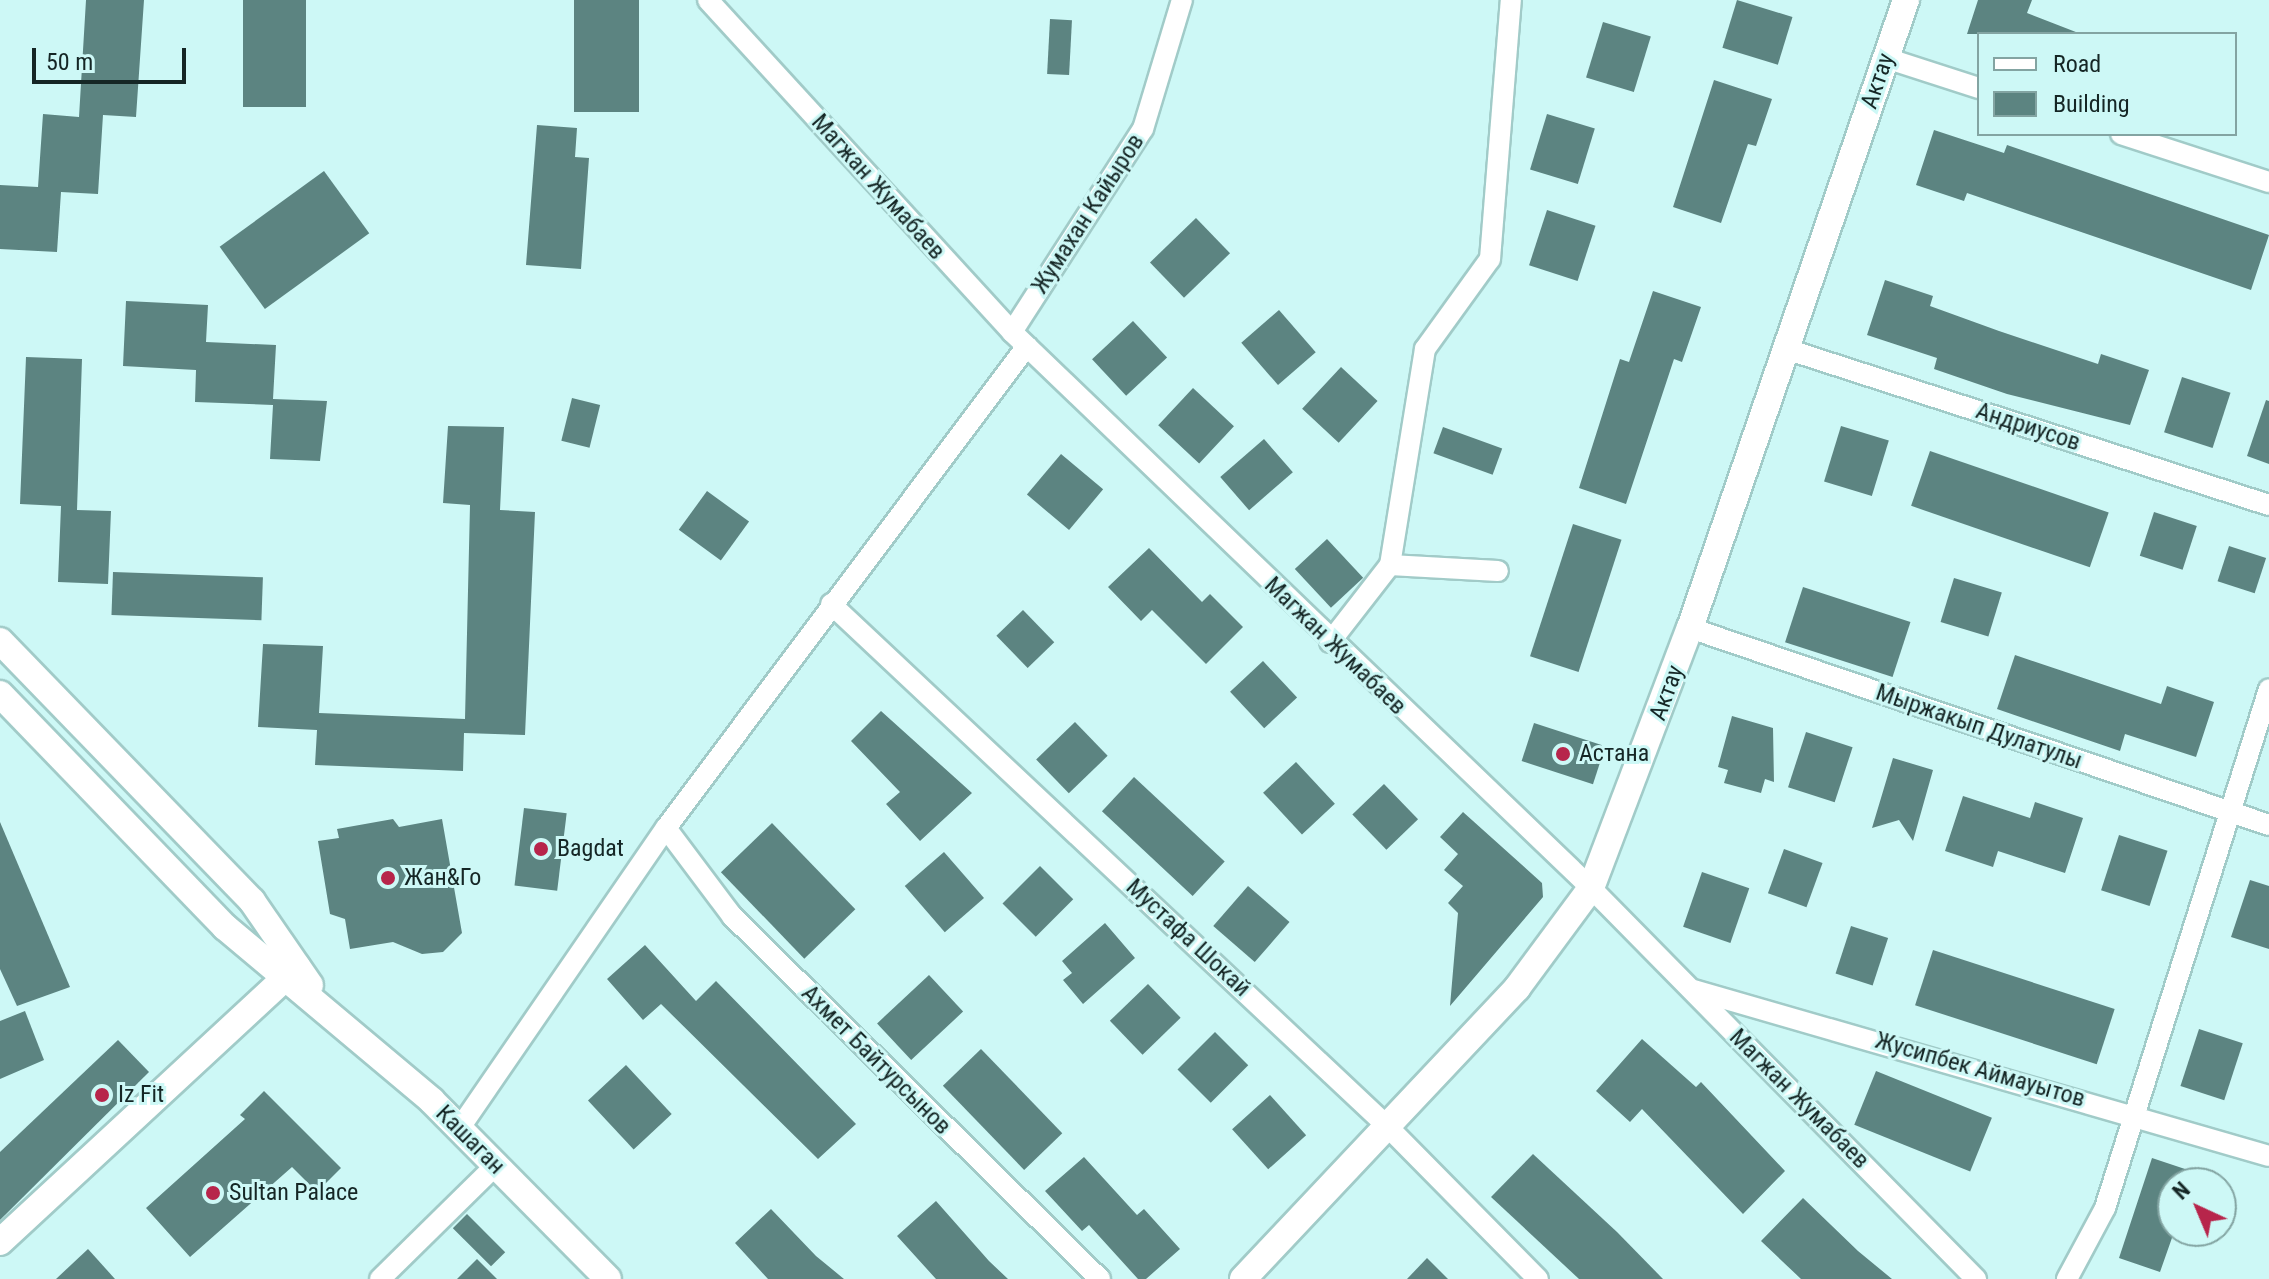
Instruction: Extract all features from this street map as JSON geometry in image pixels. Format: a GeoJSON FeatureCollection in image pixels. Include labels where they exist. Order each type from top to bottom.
{"type":"FeatureCollection","features":[{"type":"Feature","properties":{"kind":"street","name":"Магжан Жумабаев"},"geometry":{"type":"LineString","coordinates":[[708,0],[1020,339],[1330,642],[1591,888],[1976,1279]]}},
{"type":"Feature","properties":{"kind":"street","name":"Жумахан Кайыров"},"geometry":{"type":"LineString","coordinates":[[459,1129],[666,828],[1020,339],[1143,129],[1182,0]]}},
{"type":"Feature","properties":{"kind":"street"},"geometry":{"type":"LineString","coordinates":[[1330,642],[1390,565],[1425,349],[1490,259],[1511,0]]}},
{"type":"Feature","properties":{"kind":"street","name":"Актау"},"geometry":{"type":"LineString","coordinates":[[1243,1279],[1517,988],[1591,888],[1690,628],[1906,0]]}},
{"type":"Feature","properties":{"kind":"street"},"geometry":{"type":"LineString","coordinates":[[1886,58],[1977,87]]}},
{"type":"Feature","properties":{"kind":"street"},"geometry":{"type":"LineString","coordinates":[[2127,136],[2269,182]]}},
{"type":"Feature","properties":{"kind":"street","name":"Андриусов"},"geometry":{"type":"LineString","coordinates":[[1786,349],[2269,505]]}},
{"type":"Feature","properties":{"kind":"street"},"geometry":{"type":"LineString","coordinates":[[1390,565],[1498,571]]}},
{"type":"Feature","properties":{"kind":"street","name":"Мустафа Шокай"},"geometry":{"type":"LineString","coordinates":[[831,604],[1387,1126],[1538,1279]]}},
{"type":"Feature","properties":{"kind":"street","name":"Мыржакып Дулатулы"},"geometry":{"type":"LineString","coordinates":[[1690,628],[2269,825]]}},
{"type":"Feature","properties":{"kind":"street","name":"Кашаган"},"geometry":{"type":"LineString","coordinates":[[0,641],[252,901],[292,972],[325,1008],[459,1129],[608,1279]]}},
{"type":"Feature","properties":{"kind":"street"},"geometry":{"type":"LineString","coordinates":[[2067,1279],[2105,1208],[2269,689]]}},
{"type":"Feature","properties":{"kind":"street"},"geometry":{"type":"LineString","coordinates":[[0,694],[225,927],[292,972],[0,1242]]}},
{"type":"Feature","properties":{"kind":"street","name":"Ахмет Байтурсынов"},"geometry":{"type":"LineString","coordinates":[[666,828],[732,916],[1100,1279]]}},
{"type":"Feature","properties":{"kind":"street","name":"Жусипбек Аймауытов"},"geometry":{"type":"LineString","coordinates":[[1690,989],[2135,1113],[2269,1156]]}},
{"type":"Feature","properties":{"kind":"street"},"geometry":{"type":"LineString","coordinates":[[380,1279],[495,1166]]}},
{"type":"Feature","properties":{"kind":"building"},"geometry":{"type":"Polygon","coordinates":[[[86,0],[144,0],[136,117],[103,115],[98,194],[61,192],[57,252],[0,249],[0,185],[38,187],[43,114],[79,117],[86,0]]]}},
{"type":"Feature","properties":{"kind":"building"},"geometry":{"type":"Polygon","coordinates":[[[243,0],[306,0],[306,107],[243,107],[243,0]]]}},
{"type":"Feature","properties":{"kind":"building"},"geometry":{"type":"Polygon","coordinates":[[[574,0],[639,0],[639,112],[574,112],[574,0]]]}},
{"type":"Feature","properties":{"kind":"building"},"geometry":{"type":"Polygon","coordinates":[[[1737,0],[1792,17],[1778,65],[1722,48],[1737,0]]]}},
{"type":"Feature","properties":{"kind":"building"},"geometry":{"type":"Polygon","coordinates":[[[1978,0],[2032,0],[2027,13],[2076,32],[1977,32],[1967,34],[1978,0]]]}},
{"type":"Feature","properties":{"kind":"building"},"geometry":{"type":"Polygon","coordinates":[[[1050,19],[1072,20],[1069,75],[1047,74],[1050,19]]]}},
{"type":"Feature","properties":{"kind":"building"},"geometry":{"type":"Polygon","coordinates":[[[1603,22],[1651,37],[1634,92],[1586,77],[1603,22]]]}},
{"type":"Feature","properties":{"kind":"building"},"geometry":{"type":"Polygon","coordinates":[[[1714,80],[1772,99],[1756,146],[1748,144],[1721,223],[1673,207],[1714,80]]]}},
{"type":"Feature","properties":{"kind":"building"},"geometry":{"type":"Polygon","coordinates":[[[1547,114],[1595,129],[1578,184],[1530,169],[1547,114]]]}},
{"type":"Feature","properties":{"kind":"building"},"geometry":{"type":"Polygon","coordinates":[[[537,125],[577,128],[575,157],[589,158],[581,269],[526,265],[537,125]]]}},
{"type":"Feature","properties":{"kind":"building"},"geometry":{"type":"Polygon","coordinates":[[[1934,130],[2004,153],[2007,145],[2269,235],[2251,290],[1967,193],[1964,201],[1916,185],[1934,130]]]}},
{"type":"Feature","properties":{"kind":"building"},"geometry":{"type":"Polygon","coordinates":[[[324,171],[369,233],[265,309],[220,247],[324,171]]]}},
{"type":"Feature","properties":{"kind":"building"},"geometry":{"type":"Polygon","coordinates":[[[1547,210],[1596,226],[1578,281],[1529,265],[1547,210]]]}},
{"type":"Feature","properties":{"kind":"building"},"geometry":{"type":"Polygon","coordinates":[[[1196,218],[1230,253],[1184,298],[1150,262],[1196,218]]]}},
{"type":"Feature","properties":{"kind":"building"},"geometry":{"type":"Polygon","coordinates":[[[1885,280],[1933,296],[1930,306],[1999,331],[2098,364],[2101,354],[2149,370],[2130,425],[2007,394],[1934,369],[1937,358],[1867,335],[1885,280]]]}},
{"type":"Feature","properties":{"kind":"building"},"geometry":{"type":"Polygon","coordinates":[[[1653,291],[1701,307],[1682,362],[1674,359],[1626,504],[1579,488],[1620,359],[1629,362],[1653,291]]]}},
{"type":"Feature","properties":{"kind":"building"},"geometry":{"type":"Polygon","coordinates":[[[126,301],[208,305],[206,342],[276,345],[273,399],[327,401],[320,461],[270,459],[273,405],[195,402],[196,370],[123,366],[126,301]]]}},
{"type":"Feature","properties":{"kind":"building"},"geometry":{"type":"Polygon","coordinates":[[[1279,310],[1316,352],[1278,385],[1241,343],[1279,310]]]}},
{"type":"Feature","properties":{"kind":"building"},"geometry":{"type":"Polygon","coordinates":[[[1133,321],[1167,358],[1126,396],[1092,359],[1133,321]]]}},
{"type":"Feature","properties":{"kind":"building"},"geometry":{"type":"Polygon","coordinates":[[[26,357],[82,359],[77,510],[111,511],[108,584],[58,582],[61,506],[20,504],[26,357]]]}},
{"type":"Feature","properties":{"kind":"building"},"geometry":{"type":"Polygon","coordinates":[[[1341,367],[1378,401],[1339,443],[1302,409],[1341,367]]]}},
{"type":"Feature","properties":{"kind":"building"},"geometry":{"type":"Polygon","coordinates":[[[2182,377],[2231,393],[2213,448],[2164,432],[2182,377]]]}},
{"type":"Feature","properties":{"kind":"building"},"geometry":{"type":"Polygon","coordinates":[[[1193,388],[1234,426],[1199,463],[1158,425],[1193,388]]]}},
{"type":"Feature","properties":{"kind":"building"},"geometry":{"type":"Polygon","coordinates":[[[572,398],[600,405],[589,448],[561,441],[572,398]]]}},
{"type":"Feature","properties":{"kind":"building"},"geometry":{"type":"Polygon","coordinates":[[[2266,400],[2269,401],[2269,464],[2247,456],[2266,400]]]}},
{"type":"Feature","properties":{"kind":"building"},"geometry":{"type":"Polygon","coordinates":[[[448,426],[504,427],[500,510],[535,512],[525,735],[464,733],[463,771],[315,765],[317,730],[258,727],[263,644],[323,646],[319,713],[465,719],[470,505],[443,503],[448,426]]]}},
{"type":"Feature","properties":{"kind":"building"},"geometry":{"type":"Polygon","coordinates":[[[1841,426],[1889,441],[1872,496],[1824,481],[1841,426]]]}},
{"type":"Feature","properties":{"kind":"building"},"geometry":{"type":"Polygon","coordinates":[[[1443,427],[1502,449],[1493,475],[1433,453],[1443,427]]]}},
{"type":"Feature","properties":{"kind":"building"},"geometry":{"type":"Polygon","coordinates":[[[1264,439],[1293,472],[1249,510],[1220,477],[1264,439]]]}},
{"type":"Feature","properties":{"kind":"building"},"geometry":{"type":"Polygon","coordinates":[[[1930,451],[2109,513],[2090,567],[1911,506],[1930,451]]]}},
{"type":"Feature","properties":{"kind":"building"},"geometry":{"type":"Polygon","coordinates":[[[1061,454],[1103,489],[1069,530],[1027,495],[1061,454]]]}},
{"type":"Feature","properties":{"kind":"building"},"geometry":{"type":"Polygon","coordinates":[[[707,491],[749,522],[721,560],[679,530],[707,491]]]}},
{"type":"Feature","properties":{"kind":"building"},"geometry":{"type":"Polygon","coordinates":[[[2154,512],[2197,526],[2183,570],[2140,556],[2154,512]]]}},
{"type":"Feature","properties":{"kind":"building"},"geometry":{"type":"Polygon","coordinates":[[[1573,524],[1622,540],[1579,672],[1530,656],[1573,524]]]}},
{"type":"Feature","properties":{"kind":"building"},"geometry":{"type":"Polygon","coordinates":[[[1327,539],[1363,578],[1331,608],[1295,569],[1327,539]]]}},
{"type":"Feature","properties":{"kind":"building"},"geometry":{"type":"Polygon","coordinates":[[[2229,546],[2266,558],[2255,593],[2218,581],[2229,546]]]}},
{"type":"Feature","properties":{"kind":"building"},"geometry":{"type":"Polygon","coordinates":[[[1149,548],[1202,602],[1210,594],[1243,627],[1206,664],[1152,610],[1141,621],[1108,587],[1149,548]]]}},
{"type":"Feature","properties":{"kind":"building"},"geometry":{"type":"Polygon","coordinates":[[[113,572],[263,577],[261,620],[111,615],[113,572]]]}},
{"type":"Feature","properties":{"kind":"building"},"geometry":{"type":"Polygon","coordinates":[[[1954,578],[2002,593],[1988,637],[1941,622],[1954,578]]]}},
{"type":"Feature","properties":{"kind":"building"},"geometry":{"type":"Polygon","coordinates":[[[1803,587],[1910,622],[1893,677],[1785,642],[1803,587]]]}},
{"type":"Feature","properties":{"kind":"building"},"geometry":{"type":"Polygon","coordinates":[[[1023,610],[1054,642],[1028,668],[996,636],[1023,610]]]}},
{"type":"Feature","properties":{"kind":"building"},"geometry":{"type":"Polygon","coordinates":[[[2015,655],[2161,704],[2167,686],[2214,702],[2196,757],[2125,734],[2120,751],[1997,709],[2015,655]]]}},
{"type":"Feature","properties":{"kind":"building"},"geometry":{"type":"Polygon","coordinates":[[[1263,661],[1297,698],[1264,728],[1230,692],[1263,661]]]}},
{"type":"Feature","properties":{"kind":"building"},"geometry":{"type":"Polygon","coordinates":[[[881,711],[972,793],[920,841],[886,804],[900,792],[851,741],[881,711]]]}},
{"type":"Feature","properties":{"kind":"building"},"geometry":{"type":"Polygon","coordinates":[[[1732,716],[1773,728],[1774,782],[1765,779],[1761,793],[1724,783],[1728,770],[1718,767],[1732,716]]]}},
{"type":"Feature","properties":{"kind":"building"},"geometry":{"type":"Polygon","coordinates":[[[1075,722],[1108,756],[1069,793],[1036,760],[1075,722]]]}},
{"type":"Feature","properties":{"kind":"building","name":"Астана"},"geometry":{"type":"Polygon","coordinates":[[[1534,723],[1605,746],[1593,784],[1522,761],[1534,723]]]}},
{"type":"Feature","properties":{"kind":"building"},"geometry":{"type":"Polygon","coordinates":[[[1806,732],[1853,747],[1835,802],[1788,787],[1806,732]]]}},
{"type":"Feature","properties":{"kind":"building"},"geometry":{"type":"Polygon","coordinates":[[[1893,758],[1933,770],[1913,841],[1899,820],[1872,828],[1893,758]]]}},
{"type":"Feature","properties":{"kind":"building"},"geometry":{"type":"Polygon","coordinates":[[[1296,762],[1335,804],[1302,834],[1263,793],[1296,762]]]}},
{"type":"Feature","properties":{"kind":"building"},"geometry":{"type":"Polygon","coordinates":[[[1134,777],[1225,862],[1193,896],[1102,811],[1134,777]]]}},
{"type":"Feature","properties":{"kind":"building"},"geometry":{"type":"Polygon","coordinates":[[[1384,784],[1418,819],[1386,850],[1352,815],[1384,784]]]}},
{"type":"Feature","properties":{"kind":"building"},"geometry":{"type":"Polygon","coordinates":[[[1963,796],[2030,818],[2035,802],[2083,818],[2065,873],[1998,851],[1993,867],[1945,851],[1963,796]]]}},
{"type":"Feature","properties":{"kind":"building","name":"Bagdat"},"geometry":{"type":"Polygon","coordinates":[[[524,808],[567,813],[557,891],[514,885],[524,808]]]}},
{"type":"Feature","properties":{"kind":"building"},"geometry":{"type":"Polygon","coordinates":[[[1463,812],[1542,883],[1543,897],[1450,1006],[1458,913],[1448,903],[1463,886],[1444,870],[1458,854],[1440,837],[1463,812]]]}},
{"type":"Feature","properties":{"kind":"building","name":"Жан&Го"},"geometry":{"type":"Polygon","coordinates":[[[393,819],[399,827],[442,819],[462,933],[443,952],[422,954],[393,942],[350,949],[345,919],[330,914],[318,841],[339,838],[337,829],[393,819]]]}},
{"type":"Feature","properties":{"kind":"building"},"geometry":{"type":"Polygon","coordinates":[[[0,822],[70,987],[17,1006],[0,969],[0,822]]]}},
{"type":"Feature","properties":{"kind":"building"},"geometry":{"type":"Polygon","coordinates":[[[772,823],[855,909],[804,959],[721,872],[772,823]]]}},
{"type":"Feature","properties":{"kind":"building"},"geometry":{"type":"Polygon","coordinates":[[[2119,835],[2168,851],[2150,906],[2101,890],[2119,835]]]}},
{"type":"Feature","properties":{"kind":"building"},"geometry":{"type":"Polygon","coordinates":[[[1784,849],[1823,863],[1806,907],[1768,893],[1784,849]]]}},
{"type":"Feature","properties":{"kind":"building"},"geometry":{"type":"Polygon","coordinates":[[[944,852],[984,898],[945,932],[905,886],[944,852]]]}},
{"type":"Feature","properties":{"kind":"building"},"geometry":{"type":"Polygon","coordinates":[[[1040,866],[1073,899],[1036,937],[1003,903],[1040,866]]]}},
{"type":"Feature","properties":{"kind":"building"},"geometry":{"type":"Polygon","coordinates":[[[1702,872],[1749,888],[1730,943],[1683,927],[1702,872]]]}},
{"type":"Feature","properties":{"kind":"building"},"geometry":{"type":"Polygon","coordinates":[[[2250,880],[2269,886],[2269,949],[2231,937],[2250,880]]]}},
{"type":"Feature","properties":{"kind":"building"},"geometry":{"type":"Polygon","coordinates":[[[1248,886],[1290,922],[1255,962],[1213,926],[1248,886]]]}},
{"type":"Feature","properties":{"kind":"building"},"geometry":{"type":"Polygon","coordinates":[[[1105,923],[1135,958],[1083,1004],[1063,980],[1072,973],[1062,961],[1105,923]]]}},
{"type":"Feature","properties":{"kind":"building"},"geometry":{"type":"Polygon","coordinates":[[[1851,926],[1888,938],[1873,986],[1836,974],[1851,926]]]}},
{"type":"Feature","properties":{"kind":"building"},"geometry":{"type":"Polygon","coordinates":[[[645,945],[696,1001],[716,981],[856,1124],[818,1159],[661,1004],[643,1020],[607,979],[645,945]]]}},
{"type":"Feature","properties":{"kind":"building"},"geometry":{"type":"Polygon","coordinates":[[[1933,950],[2115,1009],[2097,1064],[1915,1005],[1933,950]]]}},
{"type":"Feature","properties":{"kind":"building"},"geometry":{"type":"Polygon","coordinates":[[[929,975],[963,1012],[911,1060],[877,1023],[929,975]]]}},
{"type":"Feature","properties":{"kind":"building"},"geometry":{"type":"Polygon","coordinates":[[[1148,984],[1181,1018],[1143,1055],[1110,1021],[1148,984]]]}},
{"type":"Feature","properties":{"kind":"building"},"geometry":{"type":"Polygon","coordinates":[[[25,1011],[44,1060],[0,1079],[0,1021],[25,1011]]]}},
{"type":"Feature","properties":{"kind":"building"},"geometry":{"type":"Polygon","coordinates":[[[2199,1029],[2243,1043],[2224,1100],[2180,1086],[2199,1029]]]}},
{"type":"Feature","properties":{"kind":"building"},"geometry":{"type":"Polygon","coordinates":[[[1215,1032],[1248,1065],[1211,1103],[1178,1069],[1215,1032]]]}},
{"type":"Feature","properties":{"kind":"building"},"geometry":{"type":"Polygon","coordinates":[[[1642,1039],[1696,1087],[1701,1082],[1785,1171],[1743,1214],[1642,1109],[1630,1122],[1596,1091],[1642,1039]]]}},
{"type":"Feature","properties":{"kind":"building"},"geometry":{"type":"Polygon","coordinates":[[[118,1040],[149,1072],[0,1220],[0,1152],[118,1040]]]}},
{"type":"Feature","properties":{"kind":"building"},"geometry":{"type":"Polygon","coordinates":[[[981,1049],[1062,1133],[1024,1170],[943,1086],[981,1049]]]}},
{"type":"Feature","properties":{"kind":"building"},"geometry":{"type":"Polygon","coordinates":[[[626,1065],[672,1114],[634,1149],[588,1100],[626,1065]]]}},
{"type":"Feature","properties":{"kind":"building"},"geometry":{"type":"Polygon","coordinates":[[[1876,1071],[1992,1118],[1970,1172],[1854,1125],[1876,1071]]]}},
{"type":"Feature","properties":{"kind":"building","name":"Sultan Palace"},"geometry":{"type":"Polygon","coordinates":[[[264,1091],[341,1168],[317,1192],[292,1167],[190,1257],[146,1208],[245,1119],[240,1115],[264,1091]]]}},
{"type":"Feature","properties":{"kind":"building"},"geometry":{"type":"Polygon","coordinates":[[[1270,1095],[1306,1135],[1268,1169],[1232,1129],[1270,1095]]]}},
{"type":"Feature","properties":{"kind":"building"},"geometry":{"type":"Polygon","coordinates":[[[1533,1154],[1663,1279],[1579,1279],[1491,1197],[1533,1154]]]}},
{"type":"Feature","properties":{"kind":"building"},"geometry":{"type":"Polygon","coordinates":[[[1084,1157],[1137,1215],[1144,1209],[1180,1249],[1146,1279],[1138,1279],[1089,1225],[1082,1231],[1045,1191],[1084,1157]]]}},
{"type":"Feature","properties":{"kind":"building"},"geometry":{"type":"Polygon","coordinates":[[[2152,1158],[2179,1167],[2157,1167],[2157,1247],[2169,1247],[2160,1272],[2119,1258],[2152,1158]]]}},
{"type":"Feature","properties":{"kind":"building"},"geometry":{"type":"Polygon","coordinates":[[[1803,1198],[1892,1279],[1801,1279],[1761,1241],[1803,1198]]]}},
{"type":"Feature","properties":{"kind":"building"},"geometry":{"type":"Polygon","coordinates":[[[936,1201],[1008,1279],[936,1279],[897,1236],[936,1201]]]}},
{"type":"Feature","properties":{"kind":"building"},"geometry":{"type":"Polygon","coordinates":[[[771,1209],[816,1256],[844,1279],[768,1279],[735,1243],[771,1209]]]}},
{"type":"Feature","properties":{"kind":"building"},"geometry":{"type":"Polygon","coordinates":[[[467,1214],[505,1252],[491,1266],[453,1228],[467,1214]]]}},
{"type":"Feature","properties":{"kind":"building"},"geometry":{"type":"Polygon","coordinates":[[[88,1249],[115,1279],[56,1279],[88,1249]]]}},
{"type":"Feature","properties":{"kind":"building"},"geometry":{"type":"Polygon","coordinates":[[[1427,1258],[1448,1279],[1407,1279],[1427,1258]]]}},
{"type":"Feature","properties":{"kind":"building"},"geometry":{"type":"Polygon","coordinates":[[[477,1259],[497,1279],[457,1279],[477,1259]]]}},
{"type":"Feature","properties":{"kind":"place","name":"Астана"},"geometry":{"type":"Point","coordinates":[1563,754]}},
{"type":"Feature","properties":{"kind":"place","name":"Bagdat"},"geometry":{"type":"Point","coordinates":[541,849]}},
{"type":"Feature","properties":{"kind":"place","name":"Жан&Го"},"geometry":{"type":"Point","coordinates":[388,878]}},
{"type":"Feature","properties":{"kind":"place","name":"Iz Fit"},"geometry":{"type":"Point","coordinates":[102,1095]}},
{"type":"Feature","properties":{"kind":"place","name":"Sultan Palace"},"geometry":{"type":"Point","coordinates":[213,1193]}}]}
